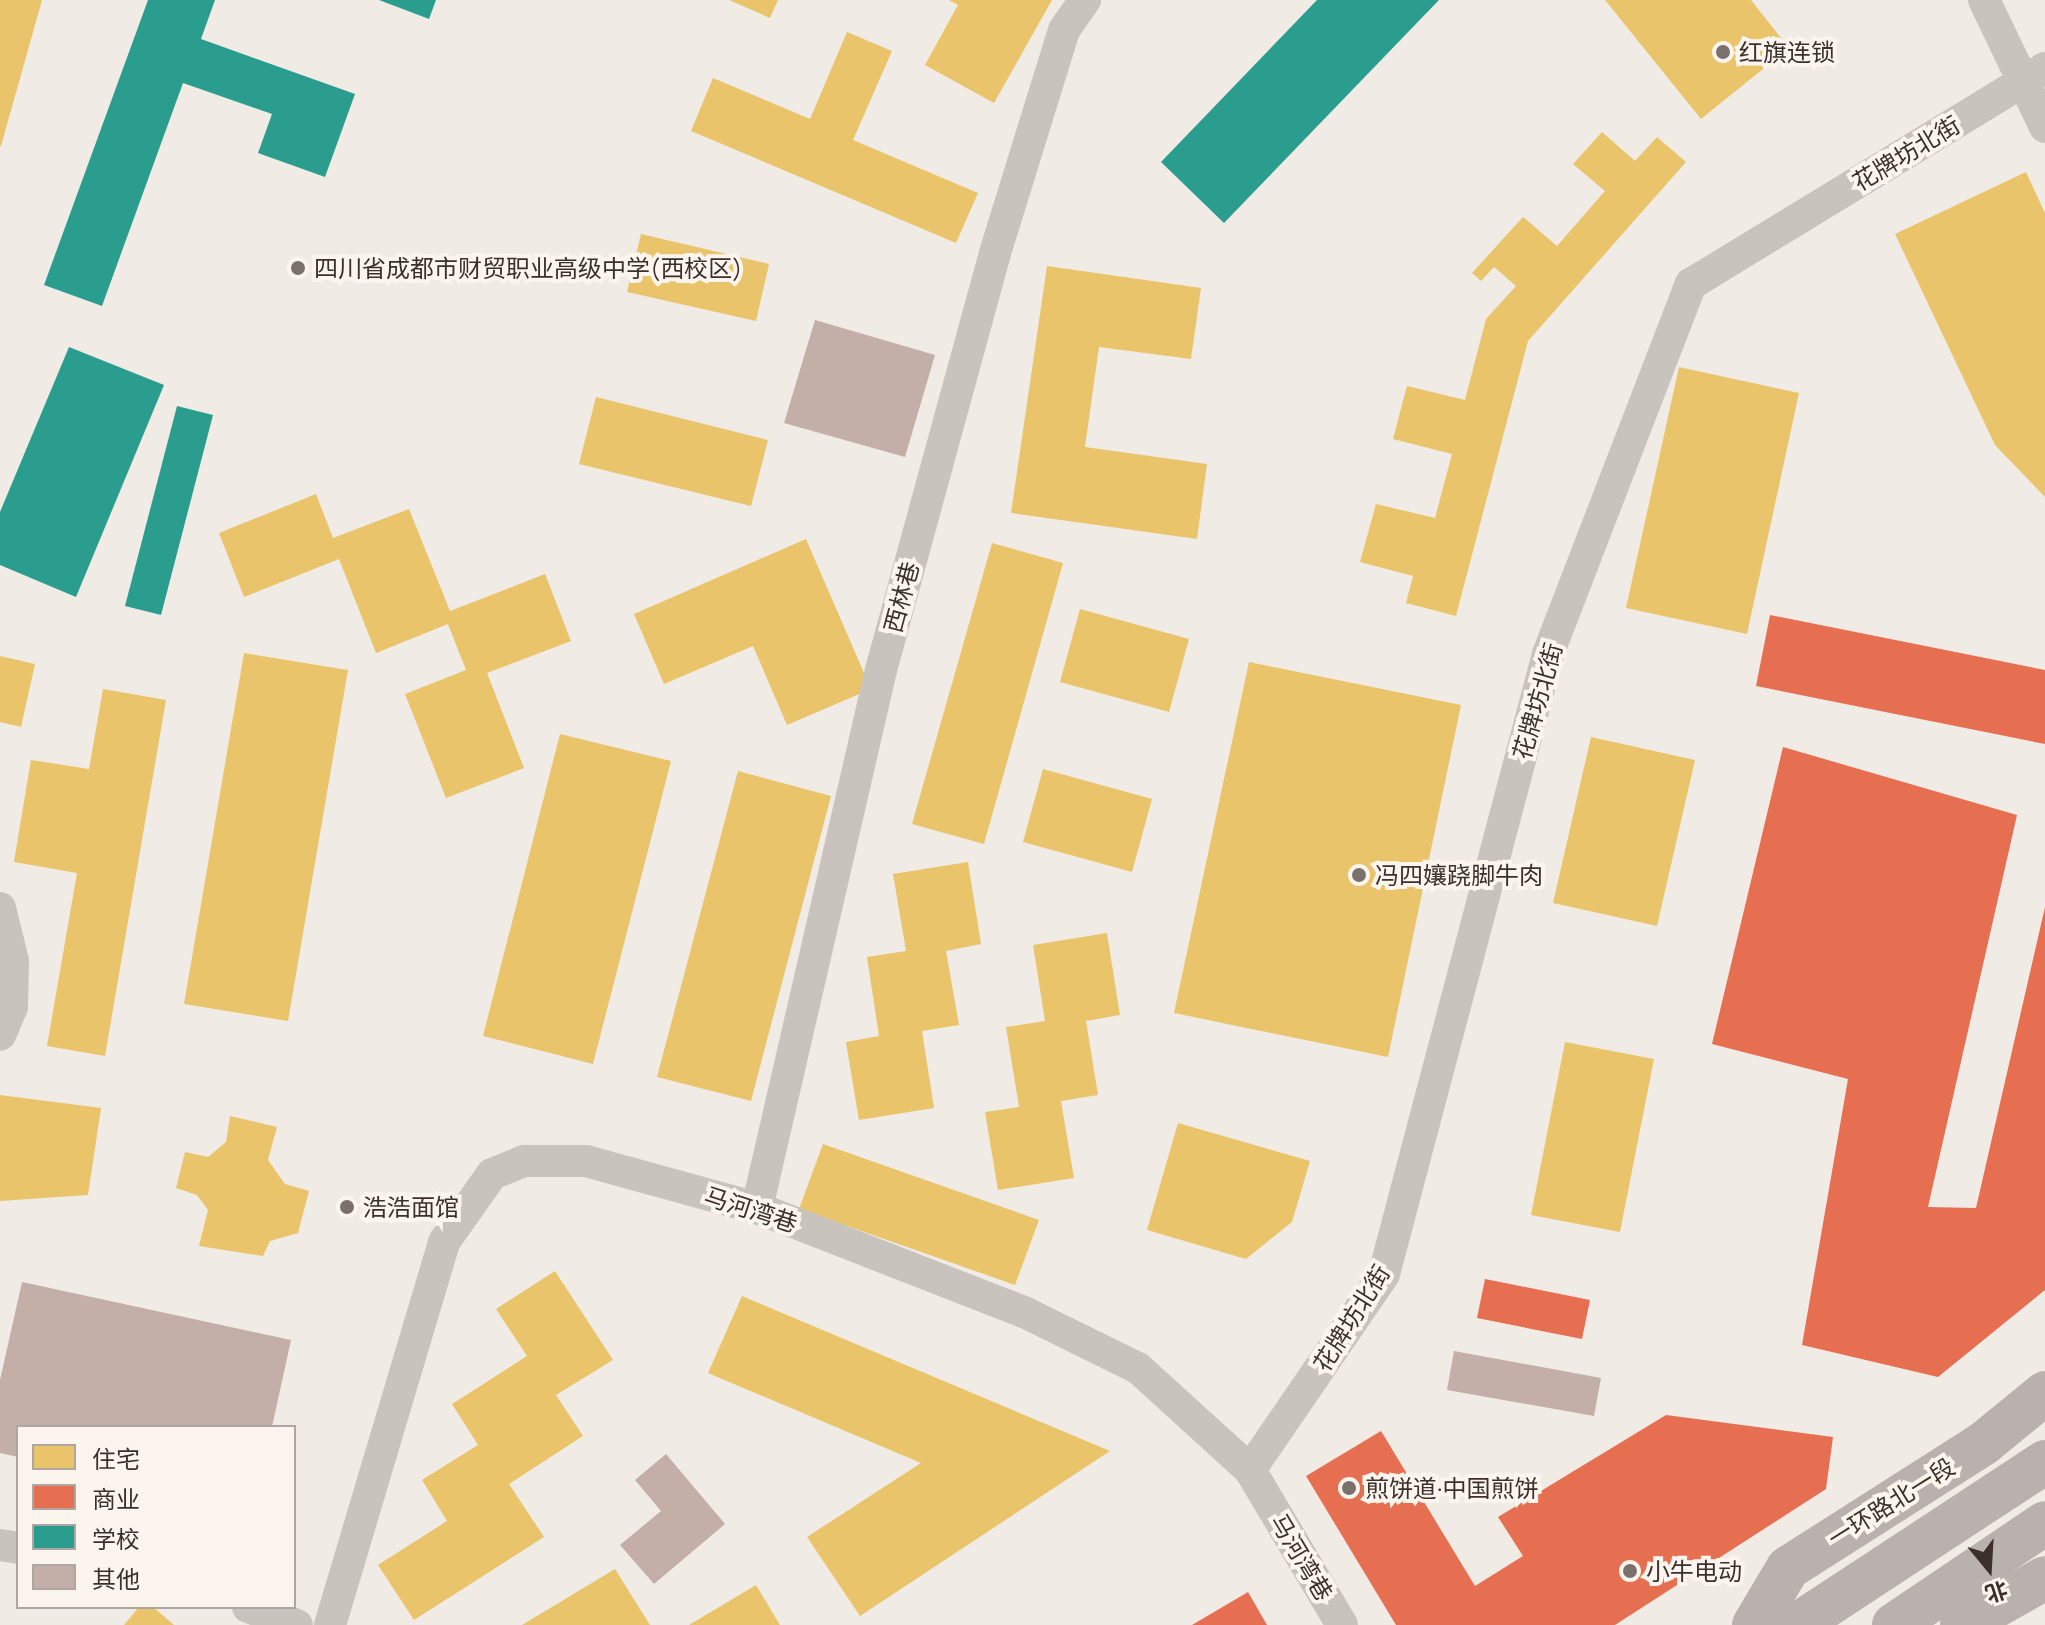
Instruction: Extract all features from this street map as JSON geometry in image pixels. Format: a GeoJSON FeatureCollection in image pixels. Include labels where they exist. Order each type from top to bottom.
{"type":"FeatureCollection","features":[{"type":"Feature","properties":{"kind":"main road","name":"一环路北一段"},"geometry":{"type":"LineString","coordinates":[[1754,1625],[1788,1568],[1984,1443],[2045,1393]]}},
{"type":"Feature","properties":{"kind":"main road"},"geometry":{"type":"LineString","coordinates":[[1797,1625],[2041,1465]]}},
{"type":"Feature","properties":{"kind":"main road"},"geometry":{"type":"LineString","coordinates":[[1894,1625],[2045,1523]]}},
{"type":"Feature","properties":{"kind":"main road"},"geometry":{"type":"LineString","coordinates":[[1985,1620],[2045,1578]]}},
{"type":"Feature","properties":{"kind":"street","name":"西林巷"},"geometry":{"type":"LineString","coordinates":[[757,1208],[881,670],[1000,238],[1064,30],[1085,0]]}},
{"type":"Feature","properties":{"kind":"street"},"geometry":{"type":"LineString","coordinates":[[1984,0],[2033,76],[2045,127]]}},
{"type":"Feature","properties":{"kind":"street","name":"花牌坊北街"},"geometry":{"type":"LineString","coordinates":[[1250,1470],[1384,1274],[1548,654],[1691,284],[2033,76]]}},
{"type":"Feature","properties":{"kind":"street"},"geometry":{"type":"LineString","coordinates":[[0,908],[13,961],[12,1007],[0,1035]]}},
{"type":"Feature","properties":{"kind":"street","name":"马河湾巷"},"geometry":{"type":"LineString","coordinates":[[330,1625],[444,1242],[492,1174],[525,1161],[586,1161],[757,1208],[1024,1312],[1138,1368],[1250,1470],[1342,1625]]}},
{"type":"Feature","properties":{"kind":"street"},"geometry":{"type":"LineString","coordinates":[[253,1609],[297,1625]]}},
{"type":"Feature","properties":{"kind":"building: 住宅"},"geometry":{"type":"Polygon","coordinates":[[[0,0],[42,0],[1,146],[0,146],[0,0]]]}},
{"type":"Feature","properties":{"kind":"building: 住宅"},"geometry":{"type":"Polygon","coordinates":[[[729,0],[778,0],[770,18],[729,0]]]}},
{"type":"Feature","properties":{"kind":"building: 住宅"},"geometry":{"type":"Polygon","coordinates":[[[949,0],[1052,0],[994,103],[925,65],[958,5],[949,0]]]}},
{"type":"Feature","properties":{"kind":"building: 住宅"},"geometry":{"type":"Polygon","coordinates":[[[1605,0],[1751,0],[1789,48],[1701,119],[1605,0]]]}},
{"type":"Feature","properties":{"kind":"building: 住宅"},"geometry":{"type":"Polygon","coordinates":[[[847,32],[892,51],[853,140],[978,193],[956,243],[691,131],[713,78],[810,119],[847,32]]]}},
{"type":"Feature","properties":{"kind":"building: 住宅"},"geometry":{"type":"Polygon","coordinates":[[[1602,132],[1635,161],[1657,137],[1686,162],[1528,341],[1456,616],[1406,603],[1413,576],[1360,562],[1376,504],[1435,518],[1452,454],[1393,439],[1407,386],[1465,400],[1486,319],[1516,286],[1494,267],[1481,281],[1472,273],[1523,217],[1557,246],[1605,191],[1573,164],[1602,132]]]}},
{"type":"Feature","properties":{"kind":"building: 住宅"},"geometry":{"type":"Polygon","coordinates":[[[2026,172],[2045,213],[2045,497],[1995,445],[1895,234],[2026,172]]]}},
{"type":"Feature","properties":{"kind":"building: 住宅"},"geometry":{"type":"Polygon","coordinates":[[[641,234],[769,264],[756,321],[627,292],[641,234]]]}},
{"type":"Feature","properties":{"kind":"building: 住宅"},"geometry":{"type":"Polygon","coordinates":[[[1047,266],[1201,288],[1191,359],[1099,347],[1085,447],[1207,464],[1197,539],[1011,513],[1047,266]]]}},
{"type":"Feature","properties":{"kind":"building: 住宅"},"geometry":{"type":"Polygon","coordinates":[[[1679,367],[1799,393],[1747,634],[1626,608],[1679,367]]]}},
{"type":"Feature","properties":{"kind":"building: 住宅"},"geometry":{"type":"Polygon","coordinates":[[[596,397],[768,440],[751,506],[579,464],[596,397]]]}},
{"type":"Feature","properties":{"kind":"building: 住宅"},"geometry":{"type":"Polygon","coordinates":[[[316,494],[333,538],[409,509],[450,611],[545,574],[571,641],[487,673],[524,768],[446,798],[405,694],[466,670],[448,624],[376,653],[339,559],[244,597],[219,533],[316,494]]]}},
{"type":"Feature","properties":{"kind":"building: 住宅"},"geometry":{"type":"Polygon","coordinates":[[[806,539],[871,689],[787,725],[753,646],[664,684],[634,614],[806,539]]]}},
{"type":"Feature","properties":{"kind":"building: 住宅"},"geometry":{"type":"Polygon","coordinates":[[[992,543],[1063,563],[984,844],[912,824],[992,543]]]}},
{"type":"Feature","properties":{"kind":"building: 住宅"},"geometry":{"type":"Polygon","coordinates":[[[1080,609],[1189,639],[1169,712],[1060,682],[1080,609]]]}},
{"type":"Feature","properties":{"kind":"building: 住宅"},"geometry":{"type":"Polygon","coordinates":[[[244,653],[348,670],[288,1021],[184,1004],[244,653]]]}},
{"type":"Feature","properties":{"kind":"building: 住宅"},"geometry":{"type":"Polygon","coordinates":[[[0,656],[35,664],[21,727],[0,722],[0,656]]]}},
{"type":"Feature","properties":{"kind":"building: 住宅"},"geometry":{"type":"Polygon","coordinates":[[[1249,662],[1461,705],[1388,1057],[1174,1013],[1249,662]]]}},
{"type":"Feature","properties":{"kind":"building: 住宅"},"geometry":{"type":"Polygon","coordinates":[[[103,689],[166,700],[105,1056],[47,1046],[77,873],[14,862],[31,760],[89,769],[103,689]]]}},
{"type":"Feature","properties":{"kind":"building: 住宅"},"geometry":{"type":"Polygon","coordinates":[[[560,734],[671,761],[593,1064],[483,1036],[560,734]]]}},
{"type":"Feature","properties":{"kind":"building: 住宅"},"geometry":{"type":"Polygon","coordinates":[[[1591,737],[1695,760],[1657,926],[1553,903],[1591,737]]]}},
{"type":"Feature","properties":{"kind":"building: 住宅"},"geometry":{"type":"Polygon","coordinates":[[[1043,769],[1152,799],[1132,872],[1023,842],[1043,769]]]}},
{"type":"Feature","properties":{"kind":"building: 住宅"},"geometry":{"type":"Polygon","coordinates":[[[738,771],[831,796],[751,1101],[657,1077],[738,771]]]}},
{"type":"Feature","properties":{"kind":"building: 住宅"},"geometry":{"type":"Polygon","coordinates":[[[968,862],[981,944],[946,951],[959,1025],[922,1031],[934,1108],[859,1120],[846,1042],[879,1036],[867,957],[906,951],[893,874],[968,862]]]}},
{"type":"Feature","properties":{"kind":"building: 住宅"},"geometry":{"type":"Polygon","coordinates":[[[1107,933],[1120,1015],[1086,1021],[1098,1095],[1061,1101],[1074,1178],[998,1190],[985,1112],[1019,1107],[1006,1027],[1045,1021],[1033,945],[1107,933]]]}},
{"type":"Feature","properties":{"kind":"building: 住宅"},"geometry":{"type":"Polygon","coordinates":[[[1565,1042],[1654,1059],[1620,1232],[1531,1215],[1565,1042]]]}},
{"type":"Feature","properties":{"kind":"building: 住宅"},"geometry":{"type":"Polygon","coordinates":[[[0,1095],[101,1108],[88,1195],[0,1201],[0,1095]]]}},
{"type":"Feature","properties":{"kind":"building: 住宅"},"geometry":{"type":"Polygon","coordinates":[[[230,1116],[277,1127],[268,1160],[285,1184],[309,1191],[298,1233],[270,1241],[263,1256],[199,1246],[208,1210],[197,1195],[176,1188],[185,1152],[208,1157],[226,1142],[230,1116]]]}},
{"type":"Feature","properties":{"kind":"building: 住宅"},"geometry":{"type":"Polygon","coordinates":[[[1178,1123],[1310,1161],[1292,1222],[1246,1259],[1147,1230],[1178,1123]]]}},
{"type":"Feature","properties":{"kind":"building: 住宅"},"geometry":{"type":"Polygon","coordinates":[[[823,1144],[1039,1220],[1015,1285],[799,1209],[823,1144]]]}},
{"type":"Feature","properties":{"kind":"building: 住宅"},"geometry":{"type":"Polygon","coordinates":[[[555,1271],[613,1360],[556,1395],[583,1436],[509,1484],[544,1537],[414,1620],[378,1565],[447,1521],[422,1480],[478,1445],[452,1404],[527,1356],[496,1309],[555,1271]]]}},
{"type":"Feature","properties":{"kind":"building: 住宅"},"geometry":{"type":"Polygon","coordinates":[[[742,1296],[1110,1451],[860,1616],[807,1537],[921,1463],[708,1373],[742,1296]]]}},
{"type":"Feature","properties":{"kind":"building: 住宅"},"geometry":{"type":"Polygon","coordinates":[[[615,1569],[650,1625],[522,1625],[615,1569]]]}},
{"type":"Feature","properties":{"kind":"building: 住宅"},"geometry":{"type":"Polygon","coordinates":[[[756,1585],[780,1625],[689,1625],[756,1585]]]}},
{"type":"Feature","properties":{"kind":"building: 住宅"},"geometry":{"type":"Polygon","coordinates":[[[137,1609],[155,1609],[174,1625],[124,1625],[137,1609]]]}},
{"type":"Feature","properties":{"kind":"building: 商业"},"geometry":{"type":"Polygon","coordinates":[[[1770,615],[2045,670],[2045,744],[1756,686],[1770,615]]]}},
{"type":"Feature","properties":{"kind":"building: 商业"},"geometry":{"type":"Polygon","coordinates":[[[1783,747],[2017,815],[1928,1207],[1976,1208],[2045,907],[2045,1290],[1938,1377],[1802,1345],[1848,1079],[1712,1044],[1783,747]]]}},
{"type":"Feature","properties":{"kind":"building: 商业"},"geometry":{"type":"Polygon","coordinates":[[[1485,1279],[1590,1300],[1582,1339],[1477,1318],[1485,1279]]]}},
{"type":"Feature","properties":{"kind":"building: 商业"},"geometry":{"type":"Polygon","coordinates":[[[1666,1415],[1833,1437],[1826,1489],[1615,1625],[1396,1625],[1306,1476],[1381,1431],[1475,1586],[1523,1556],[1498,1517],[1666,1415]]]}},
{"type":"Feature","properties":{"kind":"building: 商业"},"geometry":{"type":"Polygon","coordinates":[[[1248,1592],[1267,1625],[1192,1625],[1248,1592]]]}},
{"type":"Feature","properties":{"kind":"building: 学校"},"geometry":{"type":"Polygon","coordinates":[[[148,0],[215,0],[201,39],[355,94],[325,177],[258,153],[272,114],[183,83],[102,306],[44,285],[148,0]]]}},
{"type":"Feature","properties":{"kind":"building: 学校"},"geometry":{"type":"Polygon","coordinates":[[[379,0],[436,0],[429,19],[379,0]]]}},
{"type":"Feature","properties":{"kind":"building: 学校"},"geometry":{"type":"Polygon","coordinates":[[[1317,0],[1439,0],[1224,223],[1161,162],[1317,0]]]}},
{"type":"Feature","properties":{"kind":"building: 学校"},"geometry":{"type":"Polygon","coordinates":[[[69,347],[164,385],[76,597],[0,565],[0,512],[69,347]]]}},
{"type":"Feature","properties":{"kind":"building: 学校"},"geometry":{"type":"Polygon","coordinates":[[[177,406],[213,415],[161,615],[125,606],[177,406]]]}},
{"type":"Feature","properties":{"kind":"building: 其他"},"geometry":{"type":"Polygon","coordinates":[[[815,320],[935,355],[905,457],[784,423],[815,320]]]}},
{"type":"Feature","properties":{"kind":"building: 其他"},"geometry":{"type":"Polygon","coordinates":[[[22,1282],[291,1340],[272,1425],[16,1425],[16,1457],[0,1453],[0,1380],[22,1282]]]}},
{"type":"Feature","properties":{"kind":"building: 其他"},"geometry":{"type":"Polygon","coordinates":[[[1454,1351],[1601,1378],[1594,1416],[1447,1390],[1454,1351]]]}},
{"type":"Feature","properties":{"kind":"building: 其他"},"geometry":{"type":"Polygon","coordinates":[[[666,1454],[725,1524],[654,1584],[620,1545],[661,1511],[635,1480],[666,1454]]]}},
{"type":"Feature","properties":{"kind":"place","name":"红旗连锁"},"geometry":{"type":"Point","coordinates":[1723,52]}},
{"type":"Feature","properties":{"kind":"place","name":"四川省成都市财贸职业高级中学(西校区)"},"geometry":{"type":"Point","coordinates":[298,268]}},
{"type":"Feature","properties":{"kind":"place","name":"冯四孃跷脚牛肉"},"geometry":{"type":"Point","coordinates":[1359,875]}},
{"type":"Feature","properties":{"kind":"place","name":"浩浩面馆"},"geometry":{"type":"Point","coordinates":[347,1207]}},
{"type":"Feature","properties":{"kind":"place","name":"煎饼道·中国煎饼"},"geometry":{"type":"Point","coordinates":[1349,1488]}},
{"type":"Feature","properties":{"kind":"place","name":"小牛电动"},"geometry":{"type":"Point","coordinates":[1630,1571]}}]}
